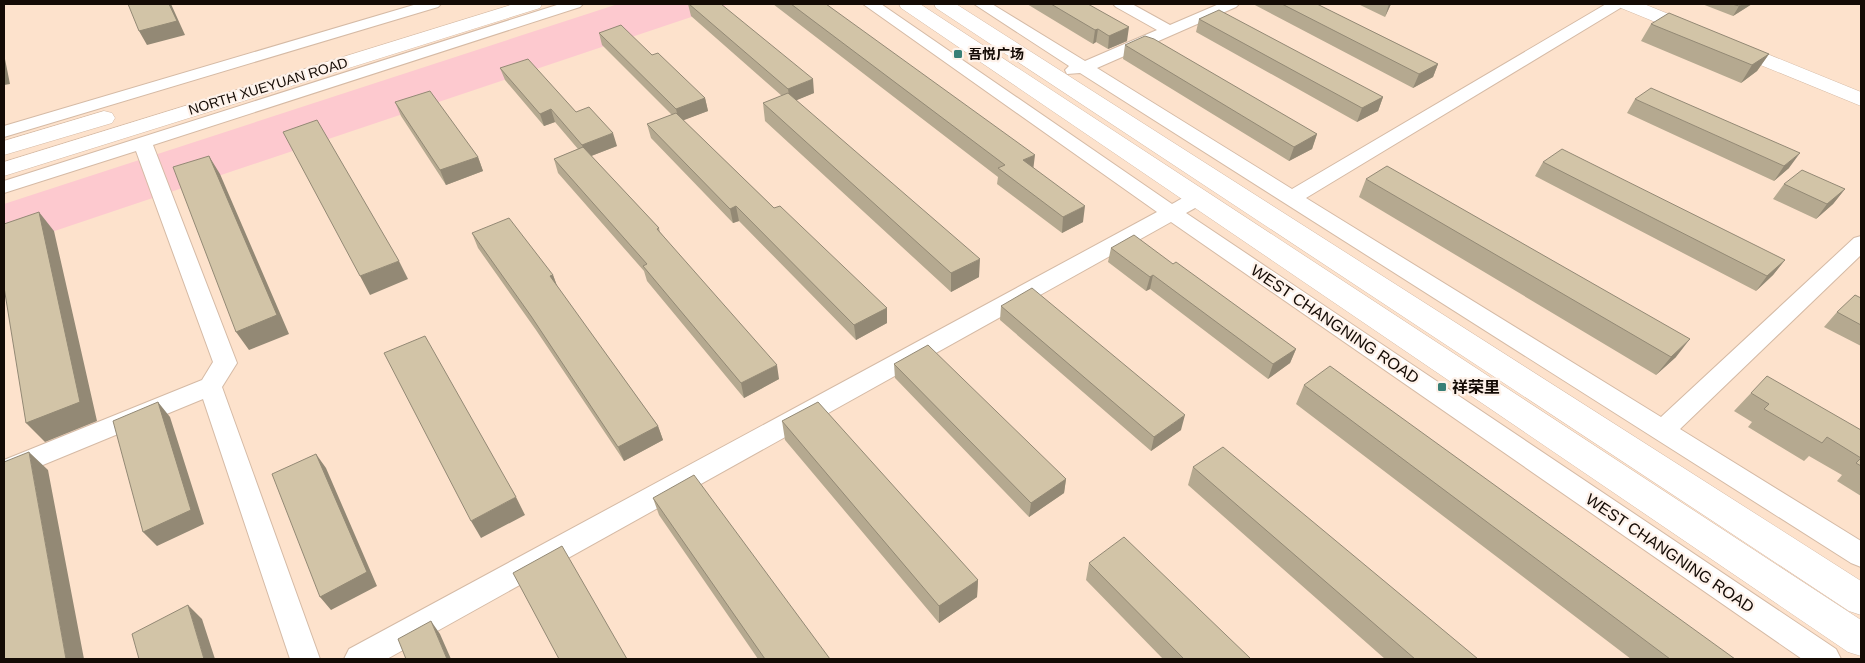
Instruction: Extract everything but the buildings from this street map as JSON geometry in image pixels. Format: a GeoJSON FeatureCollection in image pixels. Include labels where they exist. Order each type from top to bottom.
{"type":"FeatureCollection","features":[{"type":"Feature","properties":{"kind":"main road","name":"NORTH XUEYUAN ROAD"},"geometry":{"type":"LineString","coordinates":[[4,148],[478,4]]}},
{"type":"Feature","properties":{"kind":"main road","name":"NORTH XUEYUAN ROAD"},"geometry":{"type":"LineString","coordinates":[[4,169],[533,4]]}},
{"type":"Feature","properties":{"kind":"main road","name":"WEST CHANGNING ROAD"},"geometry":{"type":"LineString","coordinates":[[908,4],[1861,640]]}},
{"type":"Feature","properties":{"kind":"main road"},"geometry":{"type":"LineString","coordinates":[[944,4],[1861,600]]}},
{"type":"Feature","properties":{"kind":"main road"},"geometry":{"type":"LineString","coordinates":[[1628,4],[1861,100]]}},
{"type":"Feature","properties":{"kind":"street"},"geometry":{"type":"LineString","coordinates":[[4,132],[433,4]]}},
{"type":"Feature","properties":{"kind":"street"},"geometry":{"type":"LineString","coordinates":[[4,187],[575,4]]}},
{"type":"Feature","properties":{"kind":"street","name":"WEST CHANGNING ROAD"},"geometry":{"type":"LineString","coordinates":[[871,4],[1170,212],[1826,659]]}},
{"type":"Feature","properties":{"kind":"street"},"geometry":{"type":"LineString","coordinates":[[982,4],[1861,555]]}},
{"type":"Feature","properties":{"kind":"street"},"geometry":{"type":"LineString","coordinates":[[1121,4],[1170,31]]}},
{"type":"Feature","properties":{"kind":"street"},"geometry":{"type":"LineString","coordinates":[[1056,78],[1082,66],[1096,63],[1231,4]]}},
{"type":"Feature","properties":{"kind":"street"},"geometry":{"type":"LineString","coordinates":[[1291,198],[1617,4]]}},
{"type":"Feature","properties":{"kind":"street"},"geometry":{"type":"LineString","coordinates":[[4,472],[210,386],[224,363],[142,142]]}},
{"type":"Feature","properties":{"kind":"street"},"geometry":{"type":"LineString","coordinates":[[359,659],[1170,212],[1199,198]]}},
{"type":"Feature","properties":{"kind":"street"},"geometry":{"type":"LineString","coordinates":[[1663,430],[1861,243]]}},
{"type":"Feature","properties":{"kind":"street"},"geometry":{"type":"LineString","coordinates":[[210,386],[305,659]]}},
{"type":"Feature","properties":{"kind":"shaded area"},"geometry":{"type":"Polygon","coordinates":[[[618,4],[730,4],[4,248],[4,204],[618,4]]]}},
{"type":"Feature","properties":{"kind":"place","name":"吾悦广场"},"geometry":{"type":"Point","coordinates":[958,54]}},
{"type":"Feature","properties":{"kind":"place","name":"祥荣里"},"geometry":{"type":"Point","coordinates":[1442,387]}}]}
